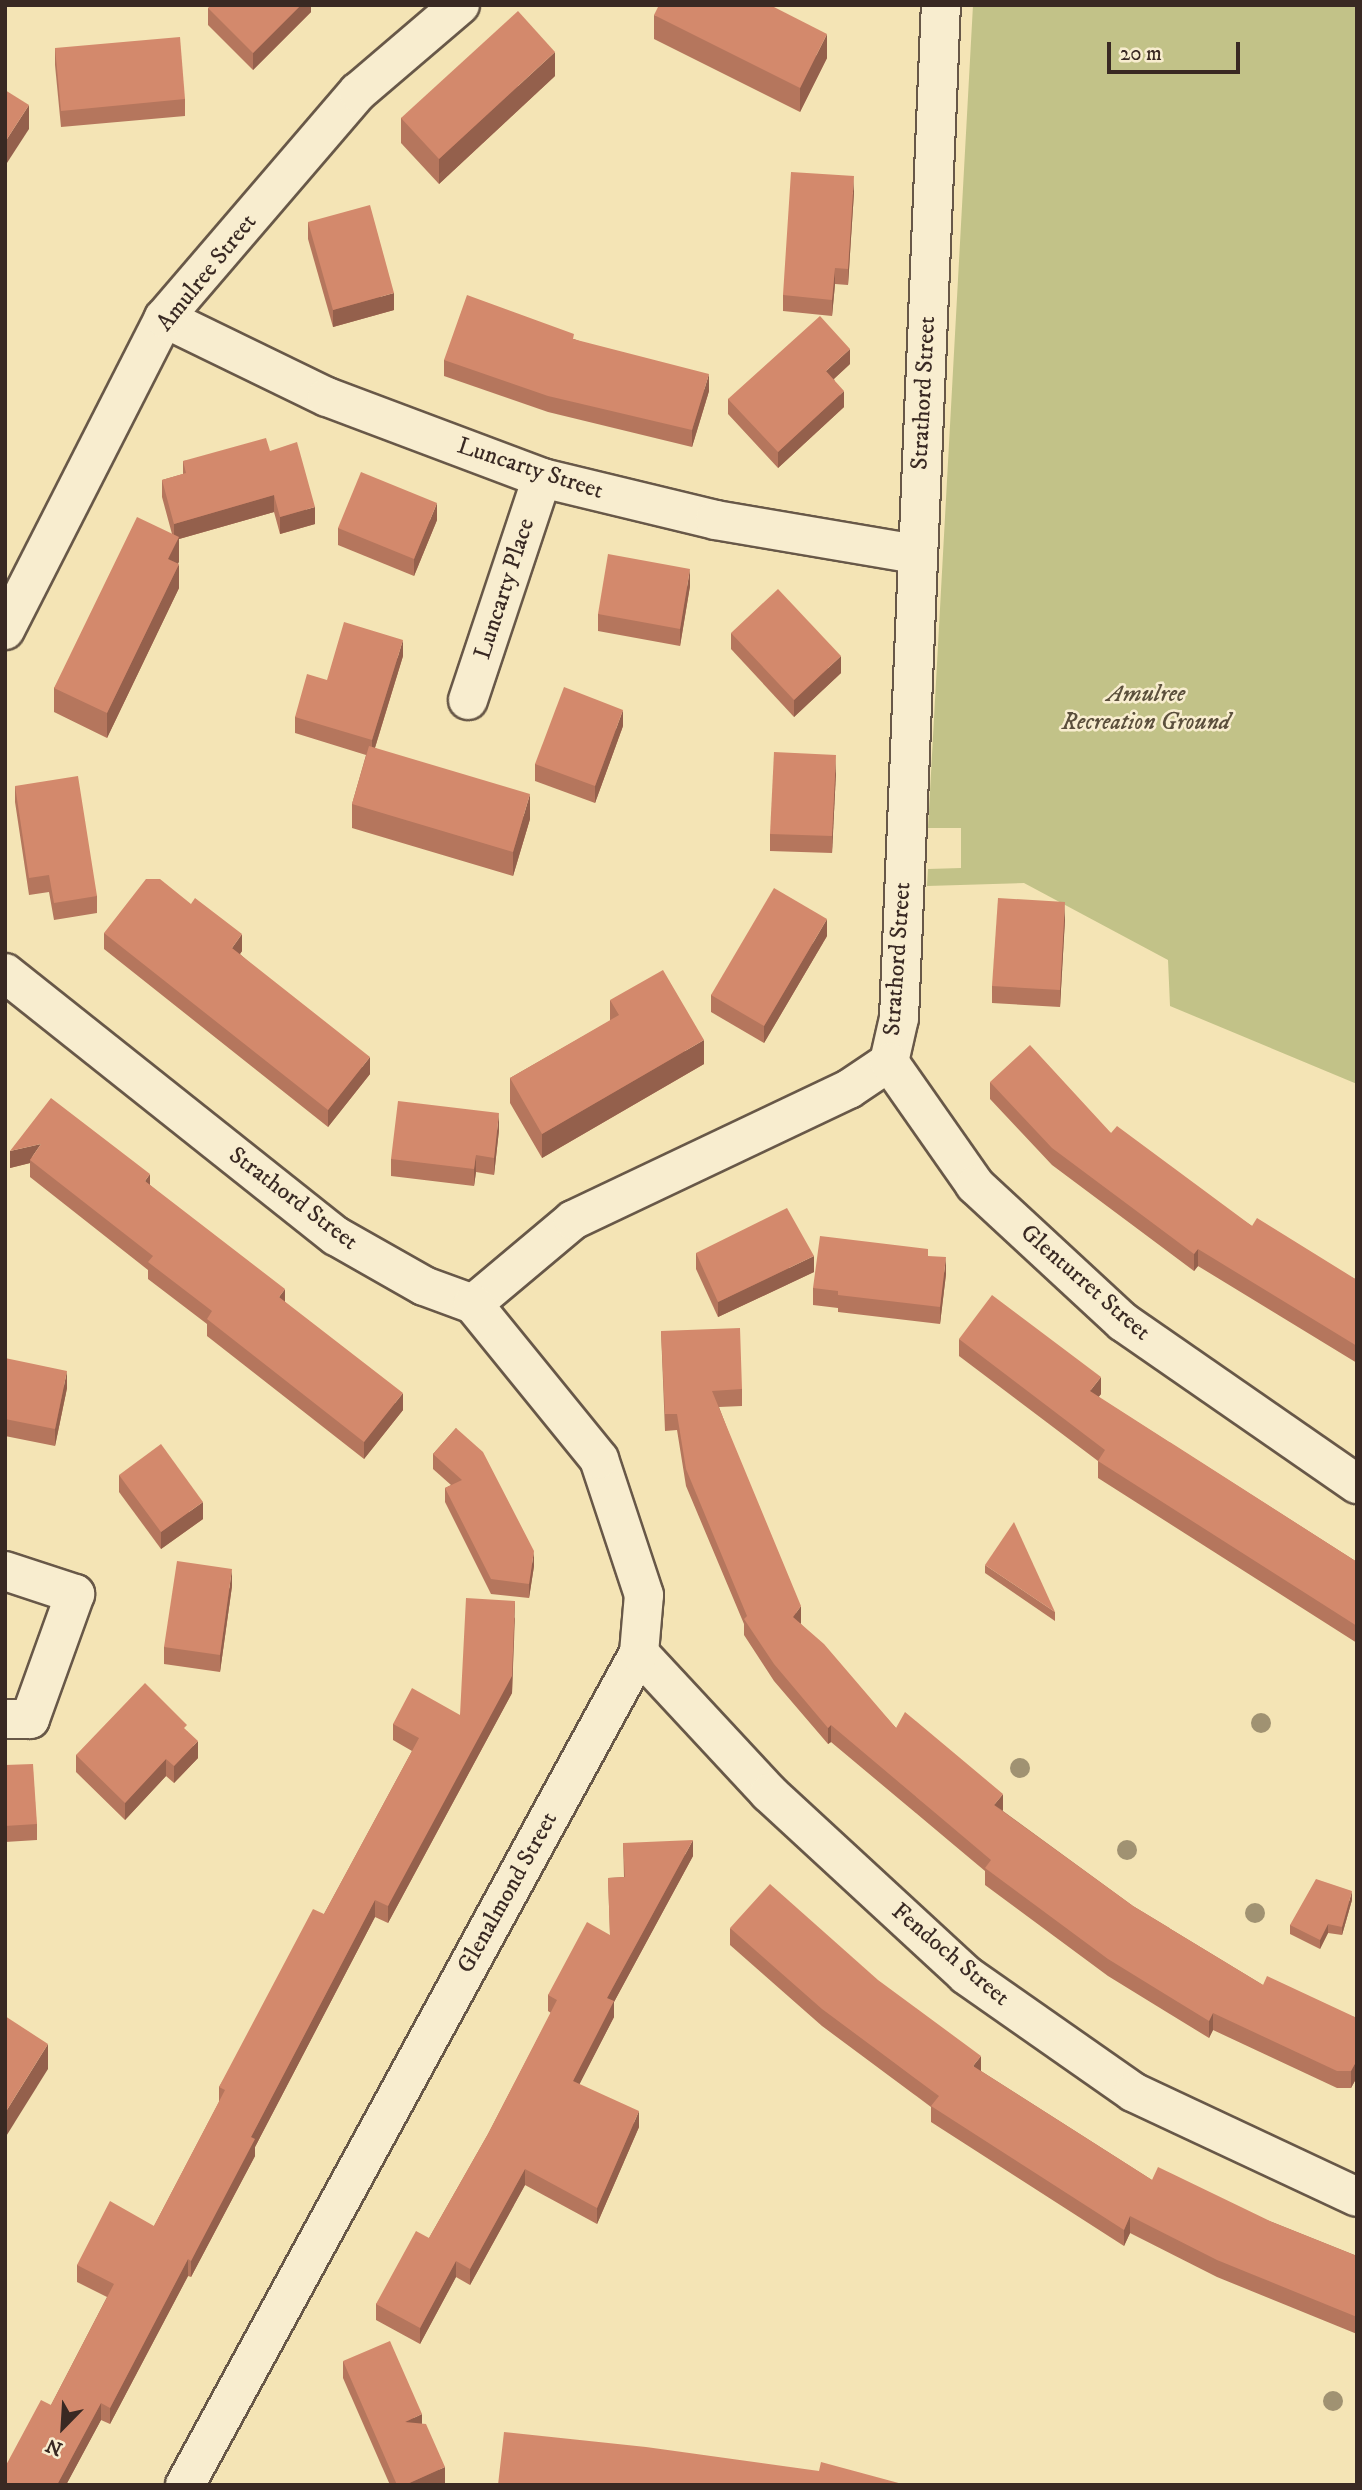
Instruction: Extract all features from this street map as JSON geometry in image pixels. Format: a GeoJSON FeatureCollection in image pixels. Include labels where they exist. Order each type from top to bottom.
{"type":"FeatureCollection","features":[{"type":"Feature","properties":{"kind":"street","name":"Amulree Street"},"geometry":{"type":"LineString","coordinates":[[5,629],[164,318],[358,92],[460,5]]}},
{"type":"Feature","properties":{"kind":"street","name":"Strathord Street"},"geometry":{"type":"LineString","coordinates":[[5,973],[335,1236],[424,1286],[473,1304],[573,1220],[849,1089],[889,1062],[899,1018],[937,7]]}},
{"type":"Feature","properties":{"kind":"street","name":"Luncarty Street"},"geometry":{"type":"LineString","coordinates":[[164,318],[327,397],[542,478],[715,520],[916,554]]}},
{"type":"Feature","properties":{"kind":"street","name":"Luncarty Place"},"geometry":{"type":"LineString","coordinates":[[468,700],[542,478]]}},
{"type":"Feature","properties":{"kind":"street","name":"Glenturret Street"},"geometry":{"type":"LineString","coordinates":[[889,1062],[975,1185],[1123,1322],[1357,1484]]}},
{"type":"Feature","properties":{"kind":"street","name":"Glenalmond Street"},"geometry":{"type":"LineString","coordinates":[[185,2485],[639,1653],[644,1595],[599,1459],[473,1304]]}},
{"type":"Feature","properties":{"kind":"street"},"geometry":{"type":"LineString","coordinates":[[5,1571],[75,1594],[30,1719],[5,1719]]}},
{"type":"Feature","properties":{"kind":"street","name":"Fendoch Street"},"geometry":{"type":"LineString","coordinates":[[639,1653],[769,1793],[966,1975],[1133,2092],[1357,2197]]}},
{"type":"Feature","properties":{"kind":"green space","name":"Amulree Recreation Ground"},"geometry":{"type":"Polygon","coordinates":[[[973,5],[1357,5],[1357,1084],[1170,1006],[1168,960],[1024,883],[927,886],[928,869],[961,868],[961,828],[928,828],[973,5]]]}},
{"type":"Feature","properties":{"kind":"building"},"geometry":{"type":"Polygon","coordinates":[[[211,5],[301,5],[253,53],[208,8],[211,5]]]}},
{"type":"Feature","properties":{"kind":"building"},"geometry":{"type":"Polygon","coordinates":[[[659,5],[770,5],[827,34],[800,88],[654,15],[659,5]]]}},
{"type":"Feature","properties":{"kind":"building"},"geometry":{"type":"Polygon","coordinates":[[[518,11],[555,52],[439,159],[401,118],[518,11]]]}},
{"type":"Feature","properties":{"kind":"building"},"geometry":{"type":"Polygon","coordinates":[[[180,37],[185,99],[61,111],[55,48],[180,37]]]}},
{"type":"Feature","properties":{"kind":"building"},"geometry":{"type":"Polygon","coordinates":[[[5,90],[29,105],[5,142],[5,90]]]}},
{"type":"Feature","properties":{"kind":"building"},"geometry":{"type":"Polygon","coordinates":[[[791,172],[854,176],[848,269],[835,268],[832,300],[783,295],[791,172]]]}},
{"type":"Feature","properties":{"kind":"building"},"geometry":{"type":"Polygon","coordinates":[[[370,205],[394,293],[333,310],[308,222],[370,205]]]}},
{"type":"Feature","properties":{"kind":"building"},"geometry":{"type":"Polygon","coordinates":[[[467,295],[574,334],[573,339],[709,374],[692,430],[548,396],[444,360],[467,295]]]}},
{"type":"Feature","properties":{"kind":"building"},"geometry":{"type":"Polygon","coordinates":[[[820,316],[850,349],[826,371],[844,391],[778,452],[728,399],[820,316]]]}},
{"type":"Feature","properties":{"kind":"building"},"geometry":{"type":"Polygon","coordinates":[[[266,438],[270,451],[297,442],[315,507],[280,517],[274,495],[174,524],[162,480],[186,473],[183,461],[266,438]]]}},
{"type":"Feature","properties":{"kind":"building"},"geometry":{"type":"Polygon","coordinates":[[[361,472],[437,503],[414,559],[338,528],[361,472]]]}},
{"type":"Feature","properties":{"kind":"building"},"geometry":{"type":"Polygon","coordinates":[[[137,517],[179,537],[168,559],[179,564],[107,713],[54,688],[137,517]]]}},
{"type":"Feature","properties":{"kind":"building"},"geometry":{"type":"Polygon","coordinates":[[[608,554],[690,569],[680,629],[598,614],[608,554]]]}},
{"type":"Feature","properties":{"kind":"building"},"geometry":{"type":"Polygon","coordinates":[[[778,589],[841,656],[794,700],[731,633],[778,589]]]}},
{"type":"Feature","properties":{"kind":"building"},"geometry":{"type":"Polygon","coordinates":[[[344,622],[403,640],[372,740],[295,717],[307,674],[327,680],[344,622]]]}},
{"type":"Feature","properties":{"kind":"building"},"geometry":{"type":"Polygon","coordinates":[[[564,687],[623,710],[595,786],[535,764],[564,687]]]}},
{"type":"Feature","properties":{"kind":"building"},"geometry":{"type":"Polygon","coordinates":[[[369,746],[530,794],[513,852],[352,804],[369,746]]]}},
{"type":"Feature","properties":{"kind":"building"},"geometry":{"type":"Polygon","coordinates":[[[774,752],[836,755],[832,836],[770,834],[774,752]]]}},
{"type":"Feature","properties":{"kind":"building"},"geometry":{"type":"Polygon","coordinates":[[[78,776],[97,896],[54,903],[49,875],[29,878],[15,786],[78,776]]]}},
{"type":"Feature","properties":{"kind":"building"},"geometry":{"type":"Polygon","coordinates":[[[146,879],[160,879],[191,904],[195,898],[242,934],[232,948],[370,1057],[328,1110],[104,933],[146,879]]]}},
{"type":"Feature","properties":{"kind":"building"},"geometry":{"type":"Polygon","coordinates":[[[774,888],[827,919],[764,1026],[711,995],[774,888]]]}},
{"type":"Feature","properties":{"kind":"building"},"geometry":{"type":"Polygon","coordinates":[[[998,898],[1065,902],[1060,990],[992,986],[998,898]]]}},
{"type":"Feature","properties":{"kind":"building"},"geometry":{"type":"Polygon","coordinates":[[[663,970],[704,1040],[542,1134],[510,1078],[619,1015],[610,1000],[663,970]]]}},
{"type":"Feature","properties":{"kind":"building"},"geometry":{"type":"Polygon","coordinates":[[[1030,1045],[1111,1133],[1117,1126],[1252,1226],[1257,1218],[1357,1280],[1357,1346],[1198,1249],[1194,1254],[1052,1148],[990,1082],[1030,1045]]]}},
{"type":"Feature","properties":{"kind":"building"},"geometry":{"type":"Polygon","coordinates":[[[51,1098],[150,1174],[145,1181],[285,1289],[279,1297],[403,1393],[364,1442],[207,1319],[212,1311],[148,1262],[153,1256],[30,1160],[41,1144],[10,1151],[51,1098]]]}},
{"type":"Feature","properties":{"kind":"building"},"geometry":{"type":"Polygon","coordinates":[[[398,1101],[499,1113],[494,1158],[476,1155],[474,1169],[391,1159],[398,1101]]]}},
{"type":"Feature","properties":{"kind":"building"},"geometry":{"type":"Polygon","coordinates":[[[787,1208],[814,1256],[718,1302],[696,1253],[787,1208]]]}},
{"type":"Feature","properties":{"kind":"building"},"geometry":{"type":"Polygon","coordinates":[[[820,1236],[928,1249],[928,1256],[946,1257],[940,1307],[838,1295],[838,1291],[813,1288],[820,1236]]]}},
{"type":"Feature","properties":{"kind":"building"},"geometry":{"type":"Polygon","coordinates":[[[992,1295],[1101,1377],[1090,1391],[1357,1562],[1357,1626],[1098,1461],[1105,1450],[959,1339],[992,1295]]]}},
{"type":"Feature","properties":{"kind":"building"},"geometry":{"type":"Polygon","coordinates":[[[740,1328],[742,1389],[712,1391],[801,1606],[793,1617],[824,1644],[896,1728],[905,1712],[1003,1794],[994,1805],[1133,1906],[1263,1985],[1267,1976],[1357,2018],[1357,2060],[1351,2071],[1337,2071],[1213,2013],[1209,2021],[1108,1959],[985,1868],[991,1860],[831,1725],[828,1728],[774,1664],[744,1619],[747,1616],[686,1469],[677,1414],[665,1414],[661,1331],[740,1328]]]}},
{"type":"Feature","properties":{"kind":"building"},"geometry":{"type":"Polygon","coordinates":[[[5,1358],[67,1371],[55,1429],[5,1419],[5,1358]]]}},
{"type":"Feature","properties":{"kind":"building"},"geometry":{"type":"Polygon","coordinates":[[[456,1428],[483,1452],[534,1551],[529,1584],[491,1579],[445,1488],[462,1480],[433,1454],[456,1428]]]}},
{"type":"Feature","properties":{"kind":"building"},"geometry":{"type":"Polygon","coordinates":[[[161,1444],[203,1502],[161,1532],[119,1475],[161,1444]]]}},
{"type":"Feature","properties":{"kind":"building"},"geometry":{"type":"Polygon","coordinates":[[[1014,1522],[1055,1612],[985,1565],[1014,1522]]]}},
{"type":"Feature","properties":{"kind":"building"},"geometry":{"type":"Polygon","coordinates":[[[177,1561],[232,1569],[220,1655],[164,1647],[177,1561]]]}},
{"type":"Feature","properties":{"kind":"building"},"geometry":{"type":"Polygon","coordinates":[[[466,1598],[515,1601],[512,1676],[388,1906],[375,1900],[251,2137],[255,2139],[110,2408],[101,2403],[57,2485],[5,2485],[5,2467],[41,2400],[51,2405],[114,2284],[77,2265],[110,2201],[154,2226],[225,2090],[219,2087],[313,1909],[324,1914],[419,1738],[393,1724],[412,1688],[460,1715],[466,1598]]]}},
{"type":"Feature","properties":{"kind":"building"},"geometry":{"type":"Polygon","coordinates":[[[145,1683],[187,1725],[184,1728],[198,1741],[174,1766],[166,1759],[125,1803],[76,1755],[145,1683]]]}},
{"type":"Feature","properties":{"kind":"building"},"geometry":{"type":"Polygon","coordinates":[[[33,1764],[37,1824],[5,1826],[5,1765],[33,1764]]]}},
{"type":"Feature","properties":{"kind":"building"},"geometry":{"type":"Polygon","coordinates":[[[693,1840],[607,1998],[614,2001],[573,2081],[639,2111],[597,2208],[525,2169],[470,2269],[456,2261],[420,2328],[376,2304],[416,2231],[429,2238],[488,2134],[557,2000],[548,1995],[587,1922],[610,1935],[608,1878],[625,1877],[623,1843],[693,1840]]]}},
{"type":"Feature","properties":{"kind":"building"},"geometry":{"type":"Polygon","coordinates":[[[1316,1879],[1352,1891],[1342,1927],[1328,1924],[1320,1940],[1290,1925],[1316,1879]]]}},
{"type":"Feature","properties":{"kind":"building"},"geometry":{"type":"Polygon","coordinates":[[[770,1884],[878,1980],[981,2056],[973,2066],[1152,2180],[1158,2167],[1272,2222],[1357,2256],[1357,2317],[1217,2260],[1130,2216],[1124,2230],[931,2106],[939,2096],[822,2009],[730,1928],[770,1884]]]}},
{"type":"Feature","properties":{"kind":"building"},"geometry":{"type":"Polygon","coordinates":[[[5,2016],[48,2044],[5,2113],[5,2016]]]}},
{"type":"Feature","properties":{"kind":"building"},"geometry":{"type":"Polygon","coordinates":[[[390,2341],[422,2414],[405,2422],[426,2424],[445,2467],[405,2485],[397,2485],[343,2361],[390,2341]]]}},
{"type":"Feature","properties":{"kind":"building"},"geometry":{"type":"Polygon","coordinates":[[[504,2432],[646,2447],[819,2471],[821,2462],[906,2485],[498,2485],[504,2432]]]}}]}
